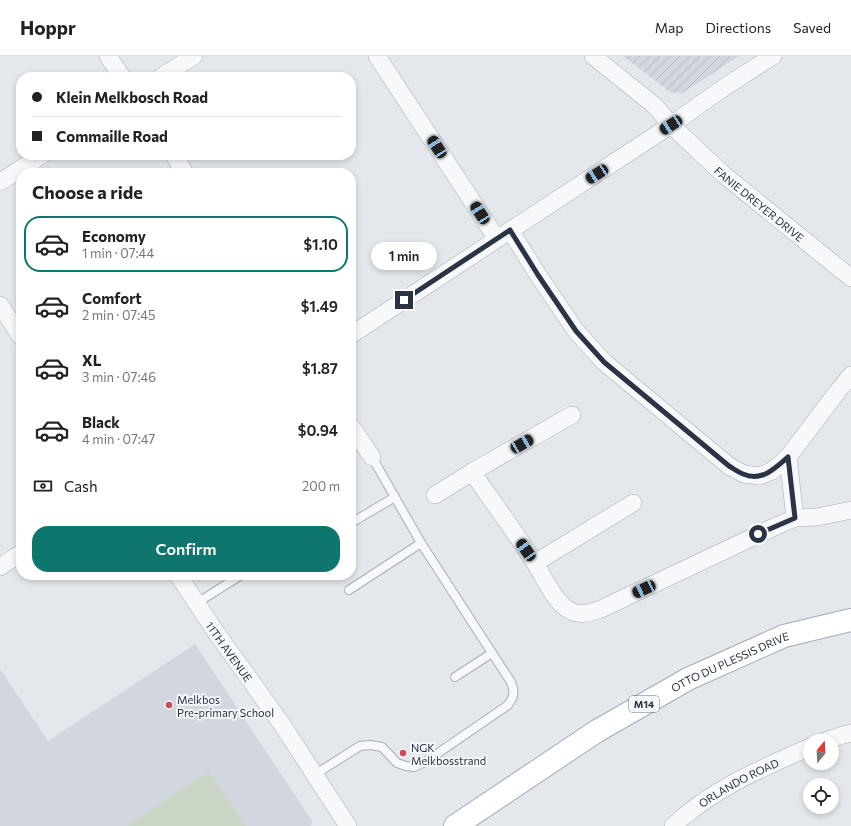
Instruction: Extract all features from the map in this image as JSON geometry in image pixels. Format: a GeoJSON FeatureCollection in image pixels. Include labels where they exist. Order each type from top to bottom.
{"type":"FeatureCollection","features":[{"type":"Feature","properties":{"kind":"main road","name":"OTTO DU PLESSIS DRIVE"},"geometry":{"type":"LineString","coordinates":[[455,826],[597,731],[688,679],[784,636],[851,620]]}},
{"type":"Feature","properties":{"kind":"street"},"geometry":{"type":"LineString","coordinates":[[108,56],[119,72]]}},
{"type":"Feature","properties":{"kind":"street"},"geometry":{"type":"LineString","coordinates":[[170,72],[194,56]]}},
{"type":"Feature","properties":{"kind":"street"},"geometry":{"type":"LineString","coordinates":[[377,56],[504,235],[538,275],[576,331],[604,362],[729,466],[744,474],[759,476],[772,471],[788,457],[851,375]]}},
{"type":"Feature","properties":{"kind":"street","name":"FANIE DREYER DRIVE"},"geometry":{"type":"LineString","coordinates":[[593,56],[656,106],[671,125],[723,174],[851,278]]}},
{"type":"Feature","properties":{"kind":"street"},"geometry":{"type":"LineString","coordinates":[[356,332],[671,125],[726,86],[773,56]]}},
{"type":"Feature","properties":{"kind":"street"},"geometry":{"type":"LineString","coordinates":[[22,168],[34,160]]}},
{"type":"Feature","properties":{"kind":"street"},"geometry":{"type":"LineString","coordinates":[[0,182],[16,172]]}},
{"type":"Feature","properties":{"kind":"street"},"geometry":{"type":"LineString","coordinates":[[0,305],[16,329]]}},
{"type":"Feature","properties":{"kind":"street"},"geometry":{"type":"LineString","coordinates":[[435,495],[472,472],[572,415]]}},
{"type":"Feature","properties":{"kind":"street"},"geometry":{"type":"LineString","coordinates":[[356,433],[372,457]]}},
{"type":"Feature","properties":{"kind":"street"},"geometry":{"type":"LineString","coordinates":[[788,457],[795,518]]}},
{"type":"Feature","properties":{"kind":"street"},"geometry":{"type":"LineString","coordinates":[[472,472],[535,563],[557,600],[566,608],[575,613],[586,614],[601,609],[795,518],[816,517],[851,510]]}},
{"type":"Feature","properties":{"kind":"street"},"geometry":{"type":"LineString","coordinates":[[535,563],[633,503]]}},
{"type":"Feature","properties":{"kind":"street"},"geometry":{"type":"LineString","coordinates":[[0,567],[16,556]]}},
{"type":"Feature","properties":{"kind":"street","name":"11TH AVENUE"},"geometry":{"type":"LineString","coordinates":[[181,580],[280,723],[348,826]]}},
{"type":"Feature","properties":{"kind":"street"},"geometry":{"type":"LineString","coordinates":[[839,736],[851,733]]}},
{"type":"Feature","properties":{"kind":"street","name":"ORLANDO ROAD"},"geometry":{"type":"LineString","coordinates":[[673,826],[701,802],[741,778],[803,750]]}},
{"type":"Feature","properties":{"kind":"lane"},"geometry":{"type":"LineString","coordinates":[[314,775],[360,746],[370,745],[382,747],[397,763],[414,767],[425,762],[508,705],[514,692],[512,682],[421,542],[372,457]]}},
{"type":"Feature","properties":{"kind":"lane"},"geometry":{"type":"LineString","coordinates":[[356,520],[395,497]]}},
{"type":"Feature","properties":{"kind":"lane"},"geometry":{"type":"LineString","coordinates":[[349,590],[421,542]]}},
{"type":"Feature","properties":{"kind":"lane"},"geometry":{"type":"LineString","coordinates":[[196,603],[233,580]]}},
{"type":"Feature","properties":{"kind":"lane"},"geometry":{"type":"LineString","coordinates":[[455,677],[492,652]]}},
{"type":"Feature","properties":{"kind":"shaded area"},"geometry":{"type":"Polygon","coordinates":[[[623,56],[739,56],[683,93],[670,92],[623,56]]]}},
{"type":"Feature","properties":{"kind":"shaded area","name":"Melkbos Pre-primary School"},"geometry":{"type":"Polygon","coordinates":[[[195,644],[312,821],[311,826],[0,826],[0,669],[48,741],[195,644]]]}},
{"type":"Feature","properties":{"kind":"green space"},"geometry":{"type":"Polygon","coordinates":[[[209,772],[246,826],[127,826],[209,772]]]}},
{"type":"Feature","properties":{"kind":"place","name":"Melkbos Pre-primary School"},"geometry":{"type":"Point","coordinates":[169,705]}},
{"type":"Feature","properties":{"kind":"place","name":"NGK Melkbosstrand"},"geometry":{"type":"Point","coordinates":[403,753]}},
{"type":"Feature","properties":{"kind":"route"},"geometry":{"type":"LineString","coordinates":[[404,300],[510,230],[576,331],[604,362],[729,466],[744,474],[759,476],[772,471],[788,457],[795,518],[758,534]]}}]}
